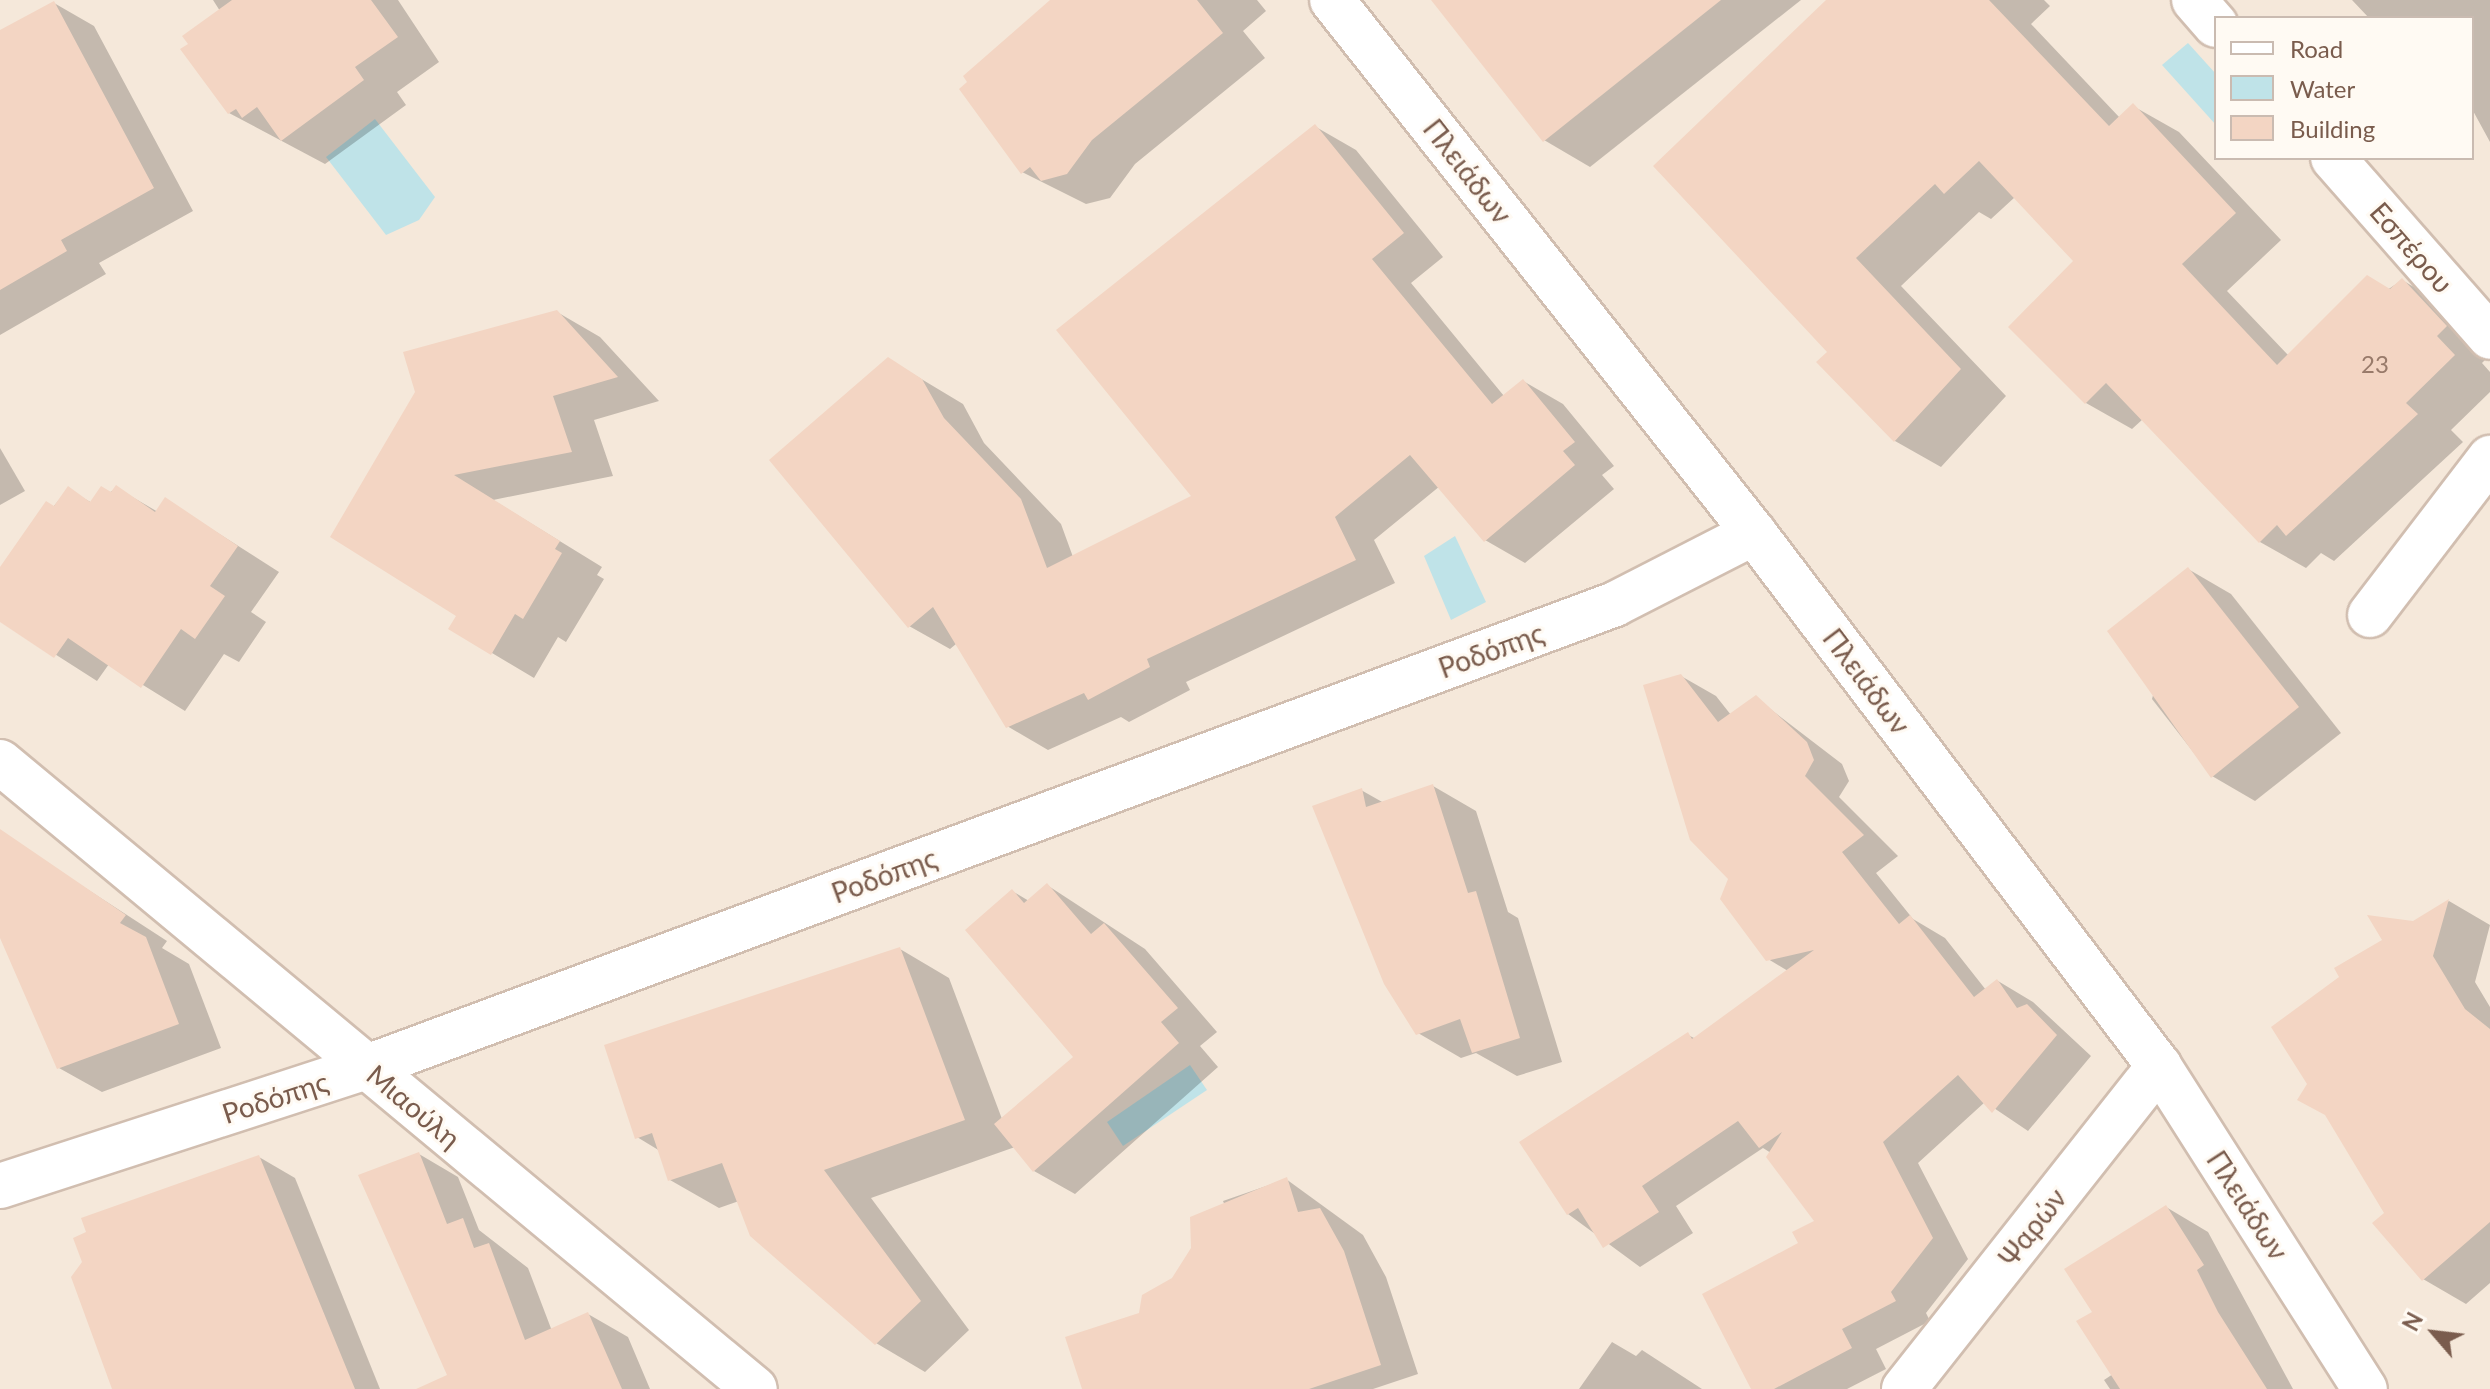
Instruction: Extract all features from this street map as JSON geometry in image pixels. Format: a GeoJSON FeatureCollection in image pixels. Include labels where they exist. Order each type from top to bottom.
{"type":"FeatureCollection","features":[{"type":"Feature","properties":{"kind":"street","name":"Πλειάδων"},"geometry":{"type":"LineString","coordinates":[[1332,0],[1754,533],[2159,1066],[2365,1389]]}},
{"type":"Feature","properties":{"kind":"street"},"geometry":{"type":"LineString","coordinates":[[2194,0],[2214,23]]}},
{"type":"Feature","properties":{"kind":"street","name":"Εσπέρου"},"geometry":{"type":"LineString","coordinates":[[2335,160],[2490,337]]}},
{"type":"Feature","properties":{"kind":"street"},"geometry":{"type":"LineString","coordinates":[[2370,615],[2490,458]]}},
{"type":"Feature","properties":{"kind":"street","name":"Ροδόπης"},"geometry":{"type":"LineString","coordinates":[[0,1186],[367,1067],[1615,604],[1754,533]]}},
{"type":"Feature","properties":{"kind":"street","name":"Μιαούλη"},"geometry":{"type":"LineString","coordinates":[[0,762],[755,1389]]}},
{"type":"Feature","properties":{"kind":"street","name":"Ψαρών"},"geometry":{"type":"LineString","coordinates":[[1904,1389],[2159,1066]]}},
{"type":"Feature","properties":{"kind":"shaded area"},"geometry":{"type":"Polygon","coordinates":[[[0,0],[2490,0],[2490,1389],[0,1389],[0,0]]]}},
{"type":"Feature","properties":{"kind":"water"},"geometry":{"type":"Polygon","coordinates":[[[2188,43],[2214,72],[2214,123],[2162,65],[2188,43]]]}},
{"type":"Feature","properties":{"kind":"water"},"geometry":{"type":"Polygon","coordinates":[[[375,119],[435,197],[419,220],[386,235],[326,157],[375,119]]]}},
{"type":"Feature","properties":{"kind":"water"},"geometry":{"type":"Polygon","coordinates":[[[1455,536],[1486,602],[1451,620],[1424,556],[1455,536]]]}},
{"type":"Feature","properties":{"kind":"water"},"geometry":{"type":"Polygon","coordinates":[[[1190,1065],[1207,1090],[1123,1146],[1107,1122],[1190,1065]]]}},
{"type":"Feature","properties":{"kind":"building"},"geometry":{"type":"Polygon","coordinates":[[[232,0],[371,0],[398,37],[355,67],[364,80],[281,141],[257,107],[242,118],[236,109],[228,114],[180,49],[188,44],[182,36],[232,0]]]}},
{"type":"Feature","properties":{"kind":"building"},"geometry":{"type":"Polygon","coordinates":[[[1050,0],[1197,0],[1223,33],[1092,140],[1067,174],[1041,181],[1030,167],[1021,174],[959,89],[967,82],[963,76],[1050,0]]]}},
{"type":"Feature","properties":{"kind":"building"},"geometry":{"type":"Polygon","coordinates":[[[1431,0],[1721,0],[1543,142],[1431,0]]]}},
{"type":"Feature","properties":{"kind":"building"},"geometry":{"type":"Polygon","coordinates":[[[1826,0],[1989,0],[2109,126],[2133,103],[2236,213],[2182,264],[2277,365],[2367,275],[2390,289],[2402,278],[2447,326],[2437,336],[2455,355],[2406,403],[2418,414],[2286,536],[2277,525],[2259,543],[2106,383],[2085,404],[2008,327],[2073,261],[1979,161],[1944,194],[1935,184],[1856,258],[1961,369],[1894,442],[1816,362],[1827,352],[1653,166],[1826,0]]]}},
{"type":"Feature","properties":{"kind":"building"},"geometry":{"type":"Polygon","coordinates":[[[54,1],[154,188],[61,240],[67,251],[0,290],[0,30],[54,1]]]}},
{"type":"Feature","properties":{"kind":"building"},"geometry":{"type":"Polygon","coordinates":[[[1315,124],[1404,233],[1372,259],[1492,404],[1523,379],[1575,442],[1563,451],[1575,465],[1484,542],[1410,455],[1335,517],[1356,560],[1147,659],[1150,667],[1088,700],[1084,693],[1006,728],[933,607],[908,628],[769,460],[888,357],[922,379],[944,418],[1021,499],[1047,568],[1191,496],[1056,330],[1315,124]]]}},
{"type":"Feature","properties":{"kind":"building"},"geometry":{"type":"Polygon","coordinates":[[[557,310],[618,377],[553,396],[572,452],[454,475],[560,541],[555,549],[562,553],[523,619],[515,614],[491,655],[448,629],[456,616],[330,537],[415,392],[403,352],[557,310]]]}},
{"type":"Feature","properties":{"kind":"building"},"geometry":{"type":"Polygon","coordinates":[[[116,485],[155,512],[165,497],[238,546],[210,586],[225,596],[195,639],[181,629],[141,688],[68,638],[54,658],[0,622],[0,567],[46,501],[54,506],[68,486],[90,502],[101,486],[111,492],[116,485]]]}},
{"type":"Feature","properties":{"kind":"building"},"geometry":{"type":"Polygon","coordinates":[[[2188,567],[2299,707],[2211,778],[2107,631],[2188,567]]]}},
{"type":"Feature","properties":{"kind":"building"},"geometry":{"type":"Polygon","coordinates":[[[1681,674],[1718,722],[1756,695],[1807,742],[1814,760],[1805,776],[1864,835],[1842,852],[1899,924],[1910,915],[1974,997],[1997,979],[2017,1008],[2027,1004],[2057,1035],[1992,1113],[1958,1075],[1883,1142],[1933,1238],[1891,1292],[1896,1301],[1842,1329],[1852,1348],[1774,1389],[1751,1389],[1702,1294],[1798,1243],[1792,1232],[1814,1221],[1766,1157],[1782,1132],[1759,1148],[1738,1121],[1642,1186],[1659,1212],[1603,1248],[1578,1208],[1567,1215],[1519,1142],[1688,1032],[1692,1039],[1814,950],[1766,961],[1720,899],[1728,879],[1690,840],[1643,685],[1681,674]]]}},
{"type":"Feature","properties":{"kind":"building"},"geometry":{"type":"Polygon","coordinates":[[[1433,784],[1468,893],[1476,891],[1520,1038],[1472,1053],[1460,1019],[1416,1035],[1384,984],[1312,806],[1362,788],[1366,807],[1433,784]]]}},
{"type":"Feature","properties":{"kind":"building"},"geometry":{"type":"Polygon","coordinates":[[[0,829],[126,915],[120,923],[146,937],[179,1024],[57,1069],[0,938],[0,829]]]}},
{"type":"Feature","properties":{"kind":"building"},"geometry":{"type":"Polygon","coordinates":[[[1047,883],[1091,934],[1104,923],[1178,1008],[1161,1022],[1179,1043],[1033,1172],[994,1124],[1073,1057],[965,930],[1012,889],[1024,903],[1047,883]]]}},
{"type":"Feature","properties":{"kind":"building"},"geometry":{"type":"Polygon","coordinates":[[[2449,899],[2433,956],[2465,1009],[2490,1029],[2490,1222],[2422,1281],[2372,1223],[2384,1213],[2325,1115],[2297,1100],[2307,1084],[2271,1027],[2339,977],[2334,968],[2382,940],[2367,915],[2413,921],[2449,899]]]}},
{"type":"Feature","properties":{"kind":"building"},"geometry":{"type":"Polygon","coordinates":[[[900,947],[965,1120],[824,1170],[921,1301],[875,1345],[750,1236],[722,1163],[668,1181],[652,1133],[635,1139],[604,1045],[900,947]]]}},
{"type":"Feature","properties":{"kind":"building"},"geometry":{"type":"Polygon","coordinates":[[[419,1152],[447,1224],[463,1218],[474,1248],[489,1243],[525,1340],[588,1312],[622,1389],[416,1389],[447,1375],[358,1175],[419,1152]]]}},
{"type":"Feature","properties":{"kind":"building"},"geometry":{"type":"Polygon","coordinates":[[[259,1155],[355,1389],[112,1389],[71,1277],[82,1262],[73,1238],[86,1232],[81,1218],[259,1155]]]}},
{"type":"Feature","properties":{"kind":"building"},"geometry":{"type":"Polygon","coordinates":[[[1287,1177],[1298,1212],[1320,1208],[1344,1251],[1381,1365],[1309,1389],[1082,1389],[1065,1337],[1139,1313],[1142,1295],[1172,1278],[1191,1248],[1190,1217],[1287,1177]]]}},
{"type":"Feature","properties":{"kind":"building"},"geometry":{"type":"Polygon","coordinates":[[[2166,1205],[2204,1265],[2197,1270],[2218,1312],[2267,1389],[2120,1389],[2076,1321],[2092,1312],[2064,1269],[2166,1205]]]}}]}
